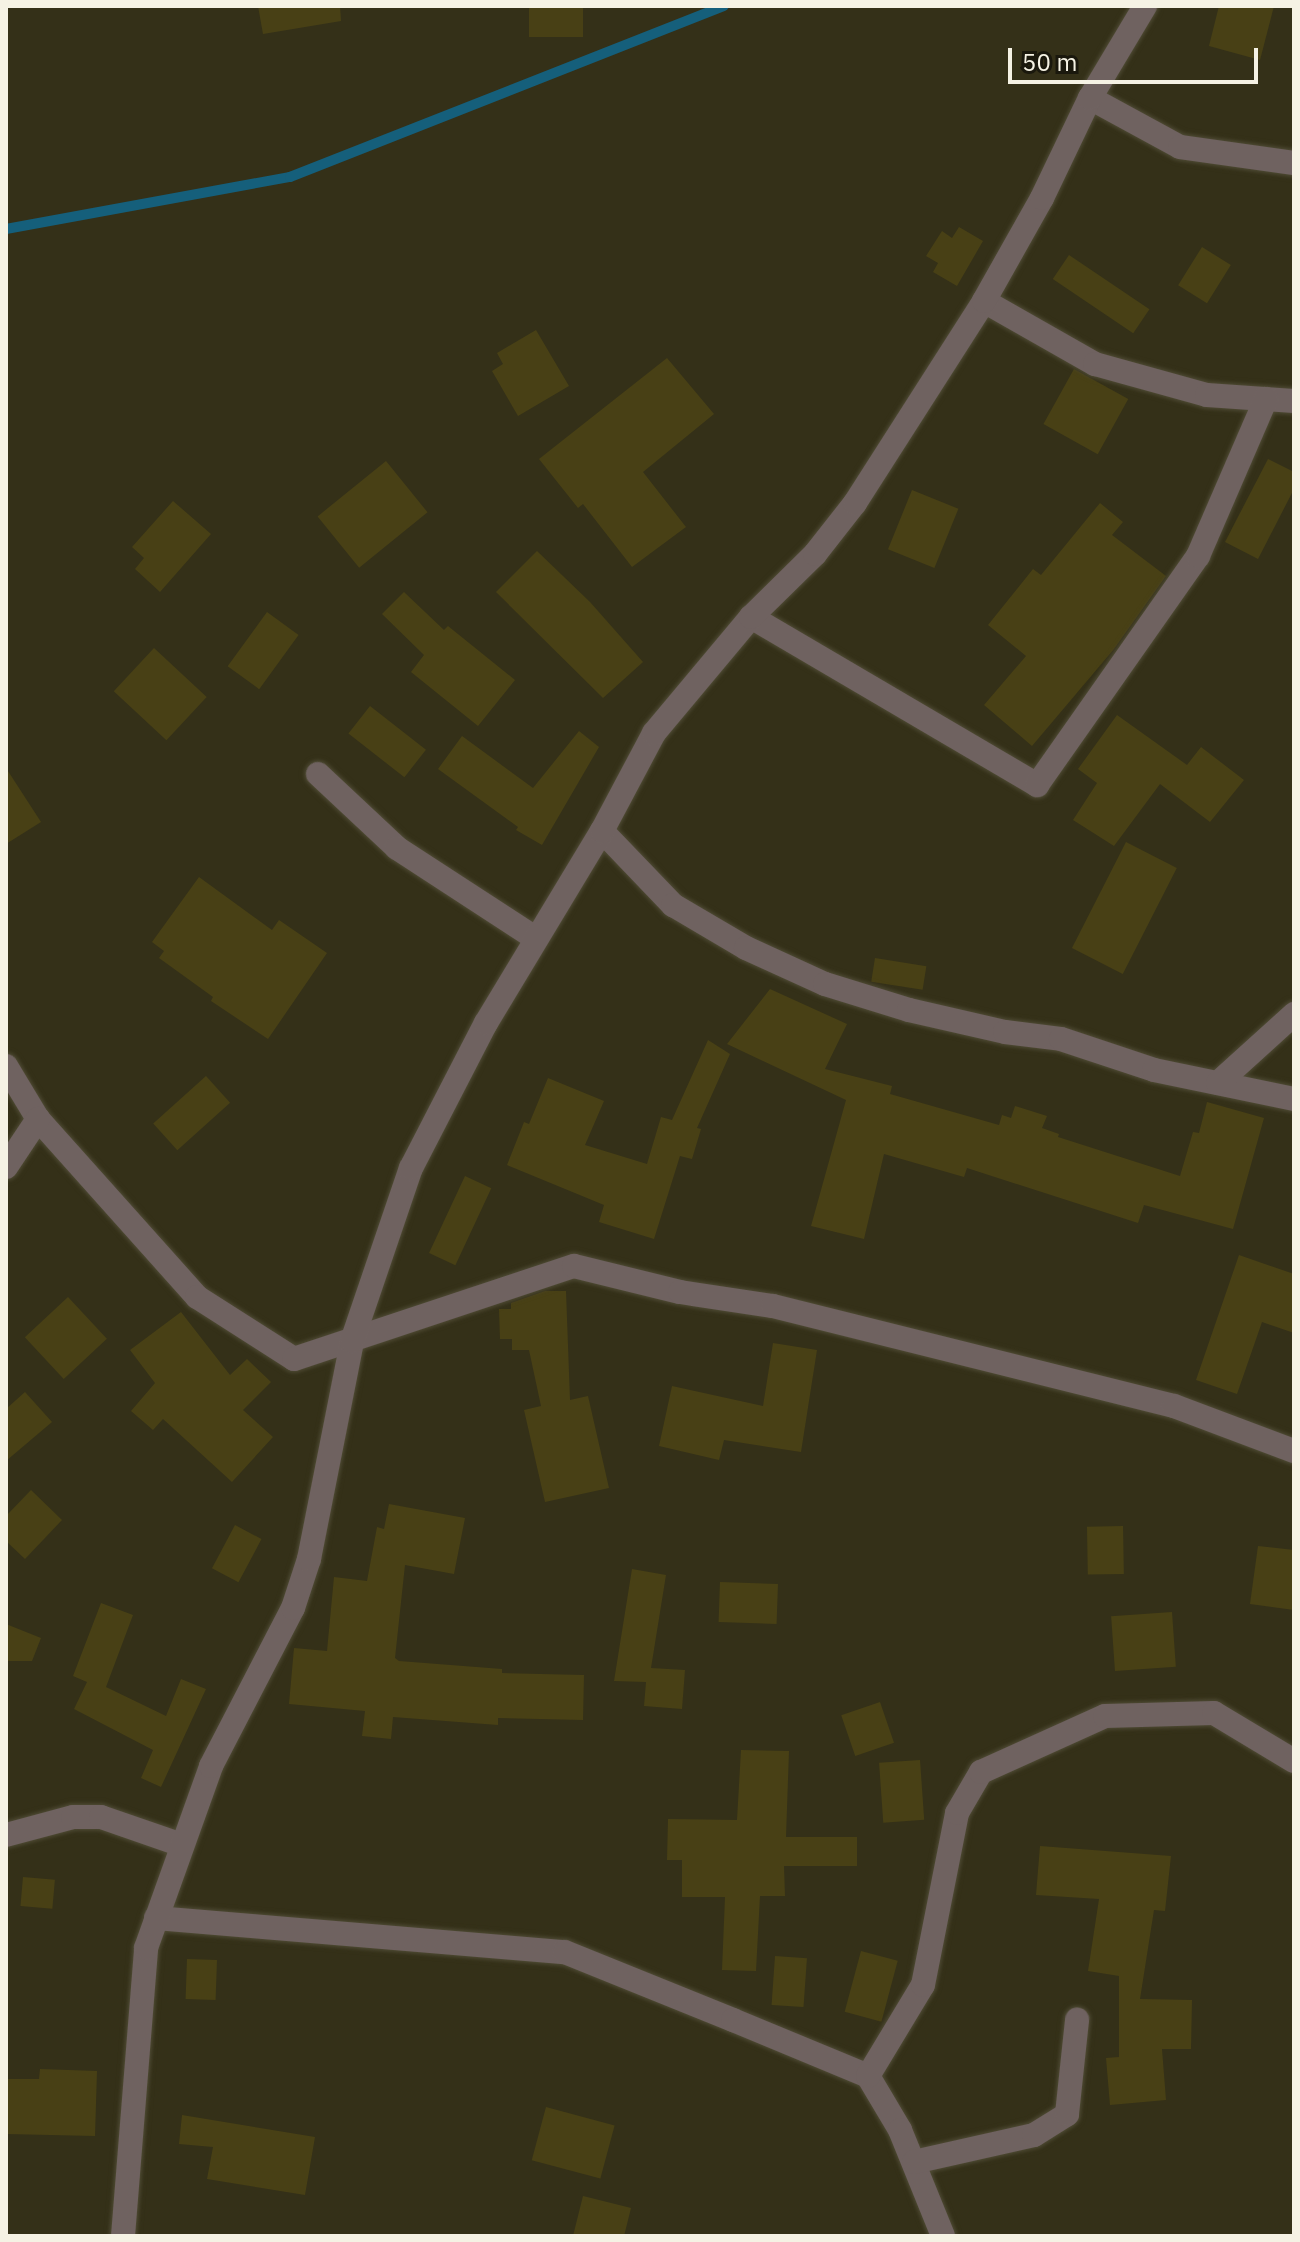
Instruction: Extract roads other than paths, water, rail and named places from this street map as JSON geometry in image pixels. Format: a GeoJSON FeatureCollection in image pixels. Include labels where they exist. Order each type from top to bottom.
{"type":"FeatureCollection","features":[{"type":"Feature","properties":{"kind":"street"},"geometry":{"type":"LineString","coordinates":[[123,2236],[146,1948],[211,1766],[293,1608],[309,1559],[352,1341],[411,1168],[535,938],[602,831],[654,733],[751,617],[815,554],[855,503],[984,301],[1042,198],[1090,98],[1145,6]]}},
{"type":"Feature","properties":{"kind":"street"},"geometry":{"type":"LineString","coordinates":[[1090,98],[1180,147],[1294,163]]}},
{"type":"Feature","properties":{"kind":"street"},"geometry":{"type":"LineString","coordinates":[[984,301],[1095,364],[1207,395],[1294,401]]}},
{"type":"Feature","properties":{"kind":"street"},"geometry":{"type":"LineString","coordinates":[[751,617],[1037,785],[1198,556],[1266,399]]}},
{"type":"Feature","properties":{"kind":"street"},"geometry":{"type":"LineString","coordinates":[[318,774],[397,848],[535,938]]}},
{"type":"Feature","properties":{"kind":"street"},"geometry":{"type":"LineString","coordinates":[[602,831],[673,905],[746,948],[825,984],[909,1010],[1005,1032],[1061,1039],[1154,1070],[1294,1099]]}},
{"type":"Feature","properties":{"kind":"street"},"geometry":{"type":"LineString","coordinates":[[1218,1083],[1294,1014]]}},
{"type":"Feature","properties":{"kind":"street"},"geometry":{"type":"LineString","coordinates":[[6,1066],[38,1119],[197,1297],[294,1359],[574,1266],[680,1292],[773,1306],[1174,1406],[1294,1451]]}},
{"type":"Feature","properties":{"kind":"street"},"geometry":{"type":"LineString","coordinates":[[6,1167],[38,1119]]}},
{"type":"Feature","properties":{"kind":"street"},"geometry":{"type":"LineString","coordinates":[[868,2076],[923,1985],[957,1813],[981,1772],[1105,1716],[1214,1713],[1294,1761]]}},
{"type":"Feature","properties":{"kind":"street"},"geometry":{"type":"LineString","coordinates":[[6,1835],[73,1817],[101,1817],[182,1845]]}},
{"type":"Feature","properties":{"kind":"street"},"geometry":{"type":"LineString","coordinates":[[156,1918],[565,1952],[868,2076],[900,2130],[943,2236]]}},
{"type":"Feature","properties":{"kind":"street"},"geometry":{"type":"LineString","coordinates":[[914,2162],[1034,2135],[1067,2114],[1077,2020]]}},
{"type":"Feature","properties":{"kind":"waterway"},"geometry":{"type":"LineString","coordinates":[[6,229],[290,177],[724,6]]}}]}
